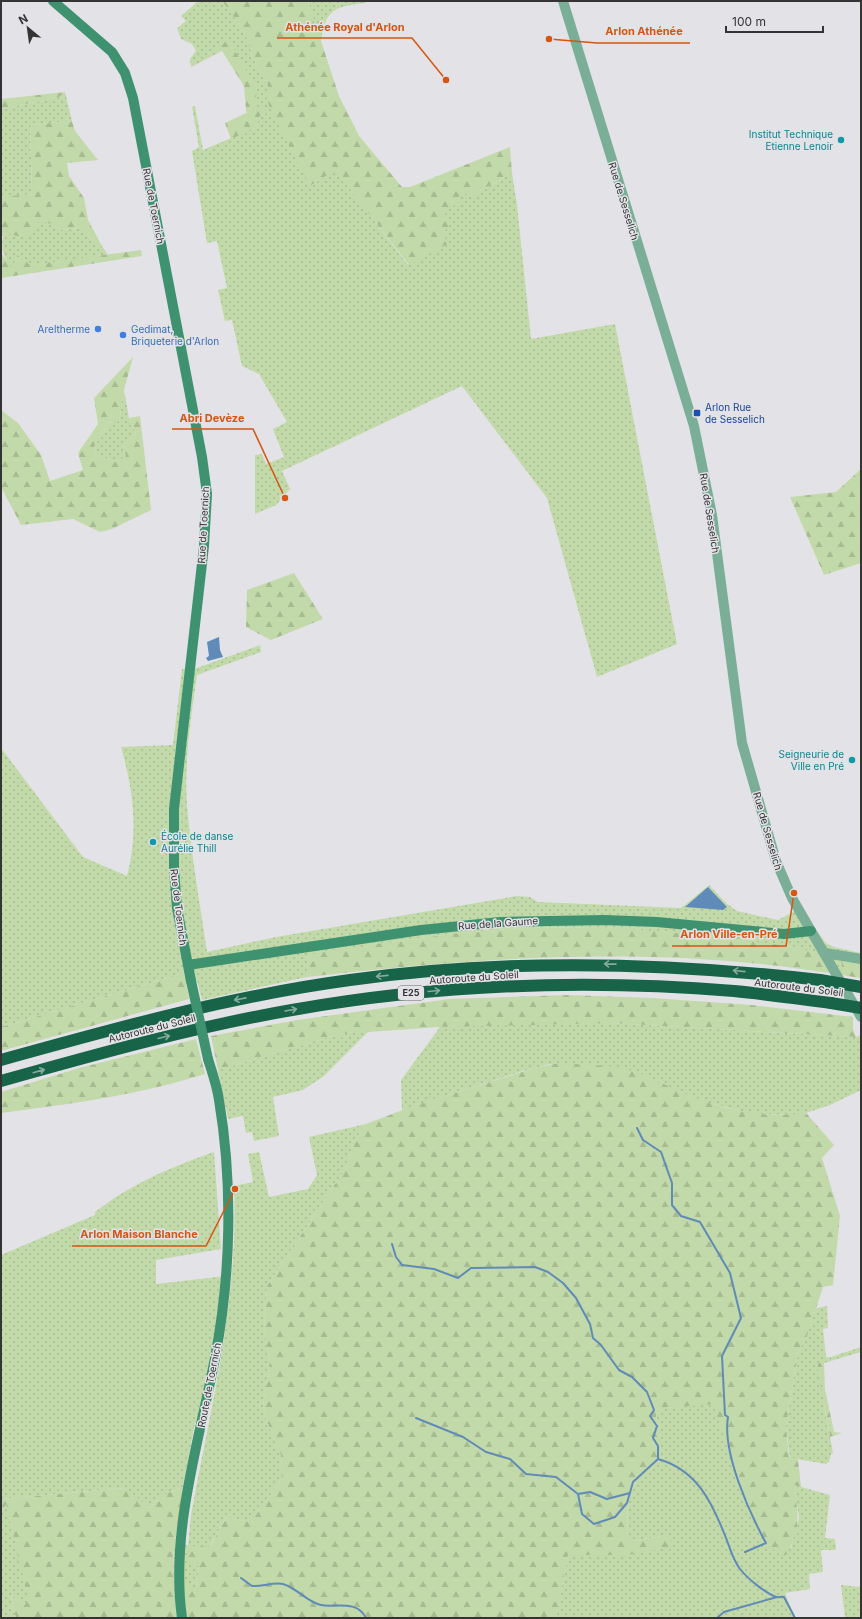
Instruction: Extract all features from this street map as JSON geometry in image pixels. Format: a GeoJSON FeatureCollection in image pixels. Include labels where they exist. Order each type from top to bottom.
{"type":"FeatureCollection","features":[{"type":"Feature","properties":{"kind":"highway","name":"Autoroute du Soleil"},"geometry":{"type":"LineString","coordinates":[[1,1060],[129,1025],[230,1001],[351,980],[480,967],[607,964],[736,970],[820,980],[861,987]]}},
{"type":"Feature","properties":{"kind":"highway","name":"Autoroute du Soleil"},"geometry":{"type":"LineString","coordinates":[[1,1082],[120,1049],[235,1021],[293,1010],[420,992],[546,984],[607,984],[736,991],[861,1008]]}},
{"type":"Feature","properties":{"kind":"main road","name":"Rue de Toernich"},"geometry":{"type":"LineString","coordinates":[[54,1],[112,52],[125,73],[134,98],[202,457],[207,494],[204,546],[174,809],[175,884],[177,908],[188,965]]}},
{"type":"Feature","properties":{"kind":"main road","name":"Rue de la Gaume"},"geometry":{"type":"LineString","coordinates":[[188,965],[421,930],[500,922],[605,920],[657,922],[784,934],[811,931]]}},
{"type":"Feature","properties":{"kind":"main road","name":"Route de Toernich"},"geometry":{"type":"LineString","coordinates":[[182,1618],[179,1589],[181,1540],[215,1357],[226,1276],[228,1214],[219,1099],[208,1059],[188,965]]}},
{"type":"Feature","properties":{"kind":"street","name":"Rue de Sesselich"},"geometry":{"type":"LineString","coordinates":[[563,1],[694,426],[713,521],[742,743],[779,870],[811,931],[861,1017]]}},
{"type":"Feature","properties":{"kind":"street"},"geometry":{"type":"LineString","coordinates":[[825,953],[861,958]]}},
{"type":"Feature","properties":{"kind":"green space"},"geometry":{"type":"Polygon","coordinates":[[[198,1],[224,1],[244,31],[255,62],[269,88],[310,186],[335,169],[408,265],[444,232],[443,214],[457,190],[471,196],[512,173],[517,205],[531,339],[615,324],[677,644],[597,677],[547,498],[462,386],[282,471],[290,489],[276,505],[255,514],[255,455],[262,454],[266,464],[284,457],[273,429],[287,422],[259,374],[242,366],[232,320],[225,321],[218,290],[227,288],[217,241],[207,243],[192,151],[199,147],[192,107],[195,106],[203,150],[257,127],[259,117],[267,113],[257,108],[247,113],[246,110],[255,104],[244,67],[228,40],[216,51],[218,53],[191,67],[190,59],[196,51],[192,44],[181,39],[177,28],[186,21],[181,16],[198,1]]]}},
{"type":"Feature","properties":{"kind":"green space"},"geometry":{"type":"Polygon","coordinates":[[[308,1],[366,1],[366,3],[347,6],[333,11],[325,23],[321,43],[308,1]]]}},
{"type":"Feature","properties":{"kind":"green space"},"geometry":{"type":"Polygon","coordinates":[[[308,1],[339,96],[359,136],[402,187],[410,187],[510,147],[512,173],[471,196],[458,191],[460,201],[443,214],[452,223],[444,232],[447,244],[409,265],[335,170],[310,186],[271,111],[266,96],[269,88],[255,62],[244,31],[223,2],[308,1]]]}},
{"type":"Feature","properties":{"kind":"green space"},"geometry":{"type":"Polygon","coordinates":[[[228,39],[257,89],[255,104],[246,110],[244,86],[222,51],[218,53],[216,51],[228,39]]]}},
{"type":"Feature","properties":{"kind":"green space"},"geometry":{"type":"Polygon","coordinates":[[[65,92],[72,121],[30,125],[32,194],[2,198],[1,109],[59,97],[65,92]]]}},
{"type":"Feature","properties":{"kind":"green space"},"geometry":{"type":"Polygon","coordinates":[[[65,92],[59,97],[1,109],[1,99],[65,92]]]}},
{"type":"Feature","properties":{"kind":"green space"},"geometry":{"type":"Polygon","coordinates":[[[262,103],[267,113],[259,117],[257,127],[231,139],[225,123],[257,108],[262,103]]]}},
{"type":"Feature","properties":{"kind":"green space"},"geometry":{"type":"Polygon","coordinates":[[[72,121],[75,131],[98,160],[67,163],[69,176],[84,198],[88,220],[102,246],[97,246],[81,228],[61,230],[41,219],[27,238],[4,233],[1,239],[1,197],[32,194],[30,125],[72,121]]]}},
{"type":"Feature","properties":{"kind":"green space"},"geometry":{"type":"Polygon","coordinates":[[[41,219],[61,230],[81,228],[97,246],[102,246],[108,255],[11,268],[3,251],[2,243],[4,233],[41,219]]]}},
{"type":"Feature","properties":{"kind":"green space"},"geometry":{"type":"Polygon","coordinates":[[[141,250],[142,256],[1,278],[1,253],[11,267],[18,255],[30,265],[141,250]]]}},
{"type":"Feature","properties":{"kind":"green space"},"geometry":{"type":"Polygon","coordinates":[[[133,357],[124,390],[119,421],[109,423],[94,447],[97,456],[117,462],[126,456],[123,446],[136,434],[129,418],[140,416],[151,510],[112,529],[100,532],[73,519],[21,525],[1,487],[1,410],[18,423],[41,455],[50,481],[83,470],[78,453],[98,424],[94,398],[133,357]]]}},
{"type":"Feature","properties":{"kind":"green space"},"geometry":{"type":"Polygon","coordinates":[[[124,390],[129,418],[136,434],[123,446],[126,456],[117,462],[97,456],[94,447],[109,423],[119,421],[124,390]]]}},
{"type":"Feature","properties":{"kind":"green space"},"geometry":{"type":"Polygon","coordinates":[[[861,469],[861,563],[824,575],[790,497],[836,492],[861,469]]]}},
{"type":"Feature","properties":{"kind":"green space"},"geometry":{"type":"Polygon","coordinates":[[[294,573],[323,619],[271,640],[246,627],[247,590],[294,573]]]}},
{"type":"Feature","properties":{"kind":"green space"},"geometry":{"type":"Polygon","coordinates":[[[260,645],[261,652],[197,675],[192,707],[186,772],[186,789],[191,842],[207,952],[276,937],[517,896],[530,897],[538,902],[681,908],[709,885],[726,903],[737,911],[778,920],[795,911],[811,923],[826,943],[834,947],[861,953],[861,959],[841,975],[829,973],[821,955],[795,947],[606,927],[520,928],[460,933],[374,944],[356,950],[308,956],[307,977],[202,1000],[197,981],[185,983],[184,973],[1,1027],[1,748],[83,857],[127,876],[131,860],[134,827],[129,779],[121,747],[173,745],[182,669],[197,668],[260,645]]]}},
{"type":"Feature","properties":{"kind":"green space"},"geometry":{"type":"Polygon","coordinates":[[[606,927],[711,936],[795,947],[821,955],[829,973],[764,964],[698,959],[568,957],[438,964],[307,977],[308,955],[348,947],[356,950],[374,944],[460,933],[520,928],[606,927]]]}},
{"type":"Feature","properties":{"kind":"green space"},"geometry":{"type":"Polygon","coordinates":[[[851,957],[861,959],[861,978],[841,975],[842,961],[851,957]]]}},
{"type":"Feature","properties":{"kind":"green space"},"geometry":{"type":"Polygon","coordinates":[[[184,973],[189,999],[1,1051],[1,1027],[184,973]]]}},
{"type":"Feature","properties":{"kind":"green space"},"geometry":{"type":"Polygon","coordinates":[[[567,995],[652,998],[752,1005],[853,1017],[853,1029],[856,1037],[610,1023],[440,1027],[339,1034],[218,1070],[211,1036],[297,1020],[449,999],[567,995]]]}},
{"type":"Feature","properties":{"kind":"green space"},"geometry":{"type":"Polygon","coordinates":[[[528,1023],[610,1023],[856,1037],[861,1035],[861,1090],[830,1105],[806,1113],[793,1115],[752,1114],[702,1101],[671,1088],[550,1064],[523,1071],[402,1110],[401,1080],[440,1027],[528,1023]]]}},
{"type":"Feature","properties":{"kind":"green space"},"geometry":{"type":"Polygon","coordinates":[[[369,1031],[324,1076],[303,1090],[273,1097],[279,1136],[254,1141],[252,1132],[246,1133],[243,1116],[228,1119],[218,1070],[339,1034],[369,1031]]]}},
{"type":"Feature","properties":{"kind":"green space"},"geometry":{"type":"Polygon","coordinates":[[[196,1039],[205,1074],[155,1088],[129,1093],[1,1113],[1,1092],[79,1068],[196,1039]]]}},
{"type":"Feature","properties":{"kind":"green space"},"geometry":{"type":"Polygon","coordinates":[[[560,1063],[600,1065],[629,1070],[704,1101],[737,1110],[771,1115],[806,1113],[834,1145],[822,1158],[840,1216],[833,1285],[823,1287],[807,1336],[798,1353],[786,1426],[789,1457],[798,1459],[801,1487],[794,1485],[797,1504],[797,1522],[794,1539],[790,1548],[784,1556],[777,1553],[766,1543],[754,1521],[713,1404],[665,1408],[656,1416],[660,1439],[657,1458],[653,1465],[635,1481],[631,1490],[628,1512],[627,1542],[667,1535],[673,1547],[626,1555],[568,1555],[556,1618],[186,1618],[183,1587],[187,1583],[187,1588],[196,1588],[199,1566],[186,1565],[188,1546],[210,1547],[226,1517],[251,1522],[282,1478],[281,1455],[266,1419],[263,1405],[270,1361],[264,1329],[267,1286],[346,1168],[354,1140],[366,1124],[413,1106],[538,1067],[560,1063]]]}},
{"type":"Feature","properties":{"kind":"green space"},"geometry":{"type":"Polygon","coordinates":[[[366,1124],[354,1140],[346,1168],[267,1286],[264,1329],[270,1361],[263,1405],[266,1419],[281,1455],[282,1478],[251,1522],[226,1517],[199,1566],[196,1588],[187,1588],[187,1583],[186,1618],[175,1618],[173,1582],[174,1538],[188,1546],[191,1515],[215,1393],[228,1311],[234,1228],[234,1186],[253,1182],[248,1154],[259,1152],[269,1197],[308,1189],[317,1175],[309,1137],[366,1124]]]}},
{"type":"Feature","properties":{"kind":"green space"},"geometry":{"type":"Polygon","coordinates":[[[214,1152],[221,1249],[156,1260],[156,1284],[226,1276],[202,1423],[195,1423],[183,1487],[165,1495],[149,1508],[125,1488],[1,1499],[1,1255],[95,1215],[95,1212],[109,1202],[152,1177],[214,1152]]]}},
{"type":"Feature","properties":{"kind":"green space"},"geometry":{"type":"Polygon","coordinates":[[[827,1306],[828,1328],[823,1329],[826,1356],[828,1358],[861,1347],[861,1352],[824,1363],[821,1362],[825,1411],[833,1453],[831,1454],[829,1462],[826,1464],[790,1458],[786,1426],[798,1353],[807,1336],[816,1308],[827,1306]]]}},
{"type":"Feature","properties":{"kind":"green space"},"geometry":{"type":"Polygon","coordinates":[[[821,1362],[824,1363],[825,1389],[834,1432],[842,1433],[830,1437],[818,1370],[818,1364],[821,1362]]]}},
{"type":"Feature","properties":{"kind":"green space"},"geometry":{"type":"Polygon","coordinates":[[[713,1403],[754,1521],[791,1548],[799,1518],[794,1485],[830,1495],[825,1538],[835,1539],[836,1550],[821,1550],[823,1572],[809,1574],[810,1589],[785,1593],[795,1618],[556,1618],[568,1555],[626,1555],[667,1535],[627,1542],[628,1513],[631,1491],[637,1480],[654,1463],[659,1451],[659,1430],[656,1416],[665,1408],[713,1403]]]}},
{"type":"Feature","properties":{"kind":"green space"},"geometry":{"type":"Polygon","coordinates":[[[183,1487],[173,1556],[175,1618],[16,1618],[11,1596],[23,1604],[29,1602],[6,1504],[1,1514],[1,1499],[126,1488],[149,1508],[165,1494],[183,1487]]]}},
{"type":"Feature","properties":{"kind":"green space"},"geometry":{"type":"Polygon","coordinates":[[[6,1503],[30,1602],[23,1604],[11,1596],[16,1618],[1,1618],[1,1514],[6,1503]]]}},
{"type":"Feature","properties":{"kind":"green space"},"geometry":{"type":"Polygon","coordinates":[[[841,1585],[861,1587],[861,1618],[845,1618],[841,1585]]]}},
{"type":"Feature","properties":{"kind":"water"},"geometry":{"type":"Polygon","coordinates":[[[219,637],[220,650],[223,657],[208,661],[206,658],[209,656],[207,642],[219,637]]]}},
{"type":"Feature","properties":{"kind":"water"},"geometry":{"type":"Polygon","coordinates":[[[708,887],[727,907],[723,910],[685,907],[708,887]]]}},
{"type":"Feature","properties":{"kind":"waterway"},"geometry":{"type":"LineString","coordinates":[[637,1128],[643,1140],[661,1152],[672,1183],[672,1205],[681,1216],[700,1222],[730,1273],[741,1318],[722,1356],[725,1415],[728,1417],[727,1431],[729,1447],[738,1482],[766,1543],[745,1552]]}},
{"type":"Feature","properties":{"kind":"waterway"},"geometry":{"type":"LineString","coordinates":[[392,1244],[396,1257],[402,1265],[434,1269],[458,1278],[471,1268],[535,1267],[548,1272],[563,1283],[576,1298],[590,1324],[593,1338],[601,1345],[619,1370],[632,1377],[647,1392],[654,1410],[650,1416],[657,1426],[653,1438],[658,1446],[658,1459],[672,1464],[693,1479],[709,1500],[740,1569],[761,1589],[777,1597],[784,1597],[795,1618]]}},
{"type":"Feature","properties":{"kind":"waterway"},"geometry":{"type":"LineString","coordinates":[[416,1418],[463,1437],[486,1452],[510,1459],[526,1474],[556,1477],[578,1494],[582,1514],[594,1524],[615,1517],[627,1503],[633,1482],[658,1459]]}},
{"type":"Feature","properties":{"kind":"waterway"},"geometry":{"type":"LineString","coordinates":[[578,1494],[590,1492],[607,1499],[630,1493]]}},
{"type":"Feature","properties":{"kind":"waterway"},"geometry":{"type":"LineString","coordinates":[[241,1578],[252,1586],[283,1584],[321,1605],[351,1606],[357,1608],[366,1618]]}},
{"type":"Feature","properties":{"kind":"waterway"},"geometry":{"type":"LineString","coordinates":[[717,1618],[724,1612],[777,1597]]}},
{"type":"Feature","properties":{"kind":"place","name":"Arlon Athénée"},"geometry":{"type":"Point","coordinates":[549,39]}},
{"type":"Feature","properties":{"kind":"place","name":"Athénée Royal d'Arlon"},"geometry":{"type":"Point","coordinates":[446,80]}},
{"type":"Feature","properties":{"kind":"place","name":"Institut Technique Etienne Lenoir"},"geometry":{"type":"Point","coordinates":[841,140]}},
{"type":"Feature","properties":{"kind":"place","name":"Areltherme"},"geometry":{"type":"Point","coordinates":[98,329]}},
{"type":"Feature","properties":{"kind":"place","name":"Gedimat, Briqueterie d'Arlon"},"geometry":{"type":"Point","coordinates":[123,335]}},
{"type":"Feature","properties":{"kind":"place","name":"Arlon Rue de Sesselich"},"geometry":{"type":"Point","coordinates":[697,413]}},
{"type":"Feature","properties":{"kind":"place","name":"Abri Devèze"},"geometry":{"type":"Point","coordinates":[285,498]}},
{"type":"Feature","properties":{"kind":"place","name":"Seigneurie de Ville en Pré"},"geometry":{"type":"Point","coordinates":[852,760]}},
{"type":"Feature","properties":{"kind":"place","name":"École de danse Aurélie Thill"},"geometry":{"type":"Point","coordinates":[153,842]}},
{"type":"Feature","properties":{"kind":"place","name":"Arlon Ville-en-Pré"},"geometry":{"type":"Point","coordinates":[794,893]}},
{"type":"Feature","properties":{"kind":"place","name":"Arlon Maison Blanche"},"geometry":{"type":"Point","coordinates":[235,1189]}}]}
